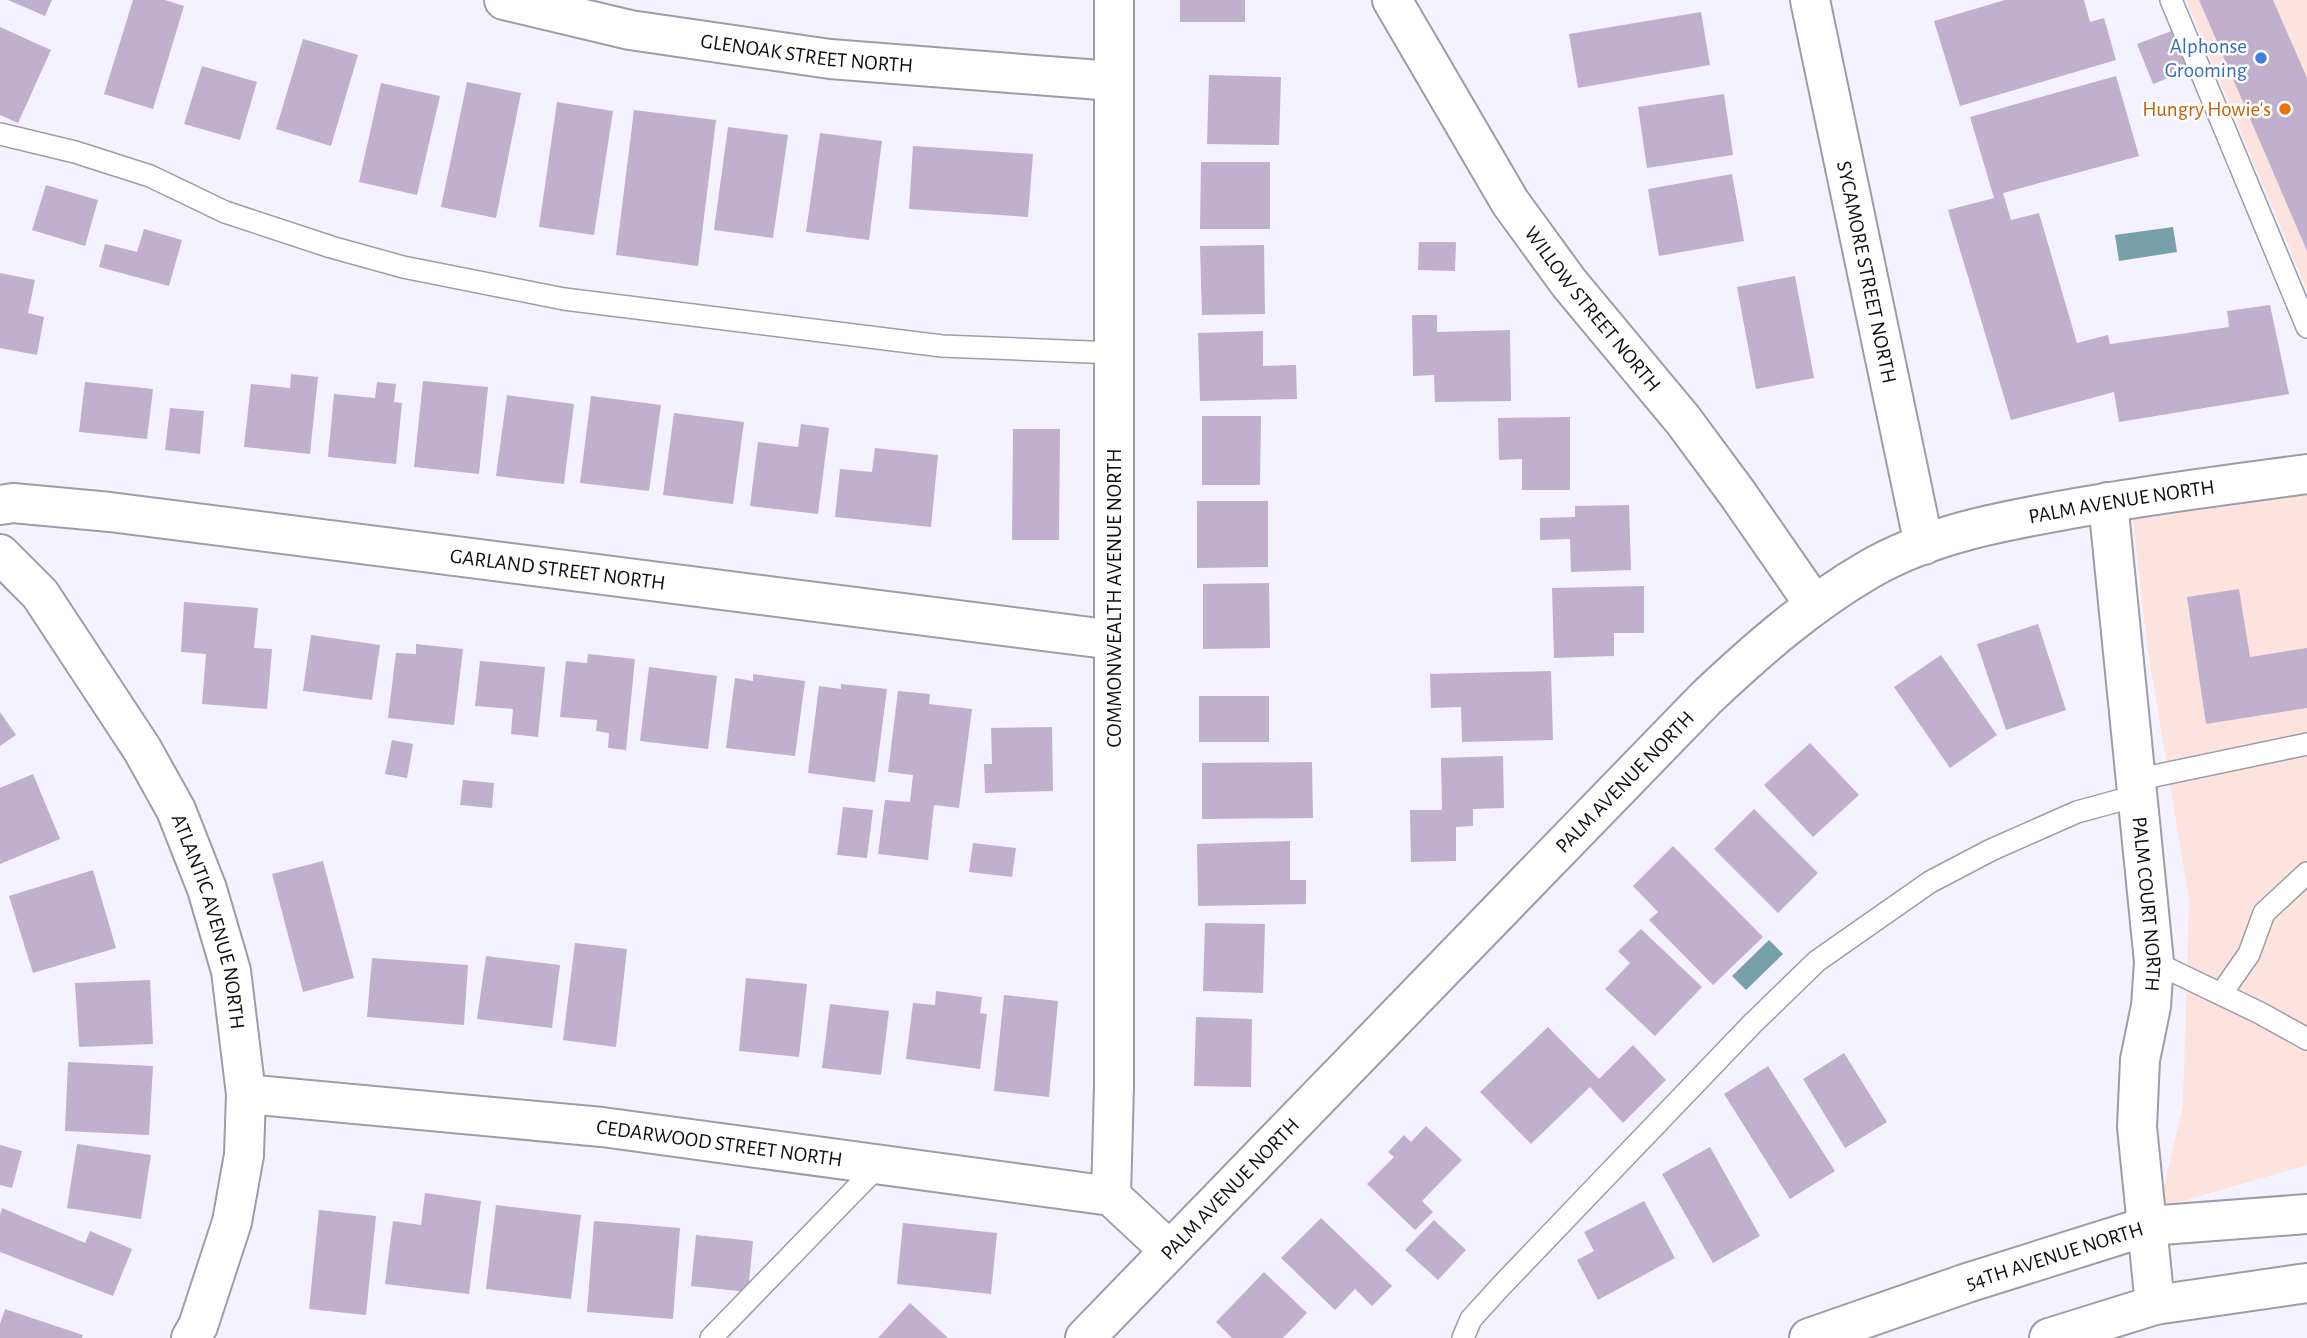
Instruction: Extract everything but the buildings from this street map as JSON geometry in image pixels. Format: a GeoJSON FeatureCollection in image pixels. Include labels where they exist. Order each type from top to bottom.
{"type":"FeatureCollection","features":[{"type":"Feature","properties":{"kind":"street","name":"GLENOAK STREET NORTH"},"geometry":{"type":"LineString","coordinates":[[504,0],[630,30],[830,59],[1113,81]]}},
{"type":"Feature","properties":{"kind":"street","name":"COMMONWEALTH AVENUE NORTH"},"geometry":{"type":"LineString","coordinates":[[1111,1196],[1114,1086],[1114,0]]}},
{"type":"Feature","properties":{"kind":"street","name":"WILLOW STREET NORTH"},"geometry":{"type":"LineString","coordinates":[[1392,0],[1510,202],[1569,284],[1691,430],[1814,604]]}},
{"type":"Feature","properties":{"kind":"street","name":"SYCAMORE STREET NORTH"},"geometry":{"type":"LineString","coordinates":[[1810,0],[1924,545]]}},
{"type":"Feature","properties":{"kind":"street","name":"PALM AVENUE NORTH"},"geometry":{"type":"LineString","coordinates":[[1085,1338],[1706,698],[1760,648],[1814,604],[1870,569],[1924,545],[1991,523],[2108,502],[2307,474]]}},
{"type":"Feature","properties":{"kind":"street","name":"PALM COURT NORTH"},"geometry":{"type":"LineString","coordinates":[[2108,502],[2154,962],[2151,1006],[2140,1060],[2137,1127],[2155,1305]]}},
{"type":"Feature","properties":{"kind":"street","name":"GARLAND STREET NORTH"},"geometry":{"type":"LineString","coordinates":[[0,505],[13,503],[110,512],[1115,640]]}},
{"type":"Feature","properties":{"kind":"street","name":"ATLANTIC AVENUE NORTH"},"geometry":{"type":"LineString","coordinates":[[0,554],[40,594],[142,749],[176,810],[207,889],[231,971],[246,1094],[244,1155],[232,1222],[198,1326],[191,1338]]}},
{"type":"Feature","properties":{"kind":"street","name":"CEDARWOOD STREET NORTH"},"geometry":{"type":"LineString","coordinates":[[246,1094],[602,1127],[1111,1196]]}},
{"type":"Feature","properties":{"kind":"street"},"geometry":{"type":"LineString","coordinates":[[1111,1196],[1169,1250]]}},
{"type":"Feature","properties":{"kind":"street","name":"54TH AVENUE NORTH"},"geometry":{"type":"LineString","coordinates":[[1809,1338],[1967,1283],[2148,1226],[2307,1214]]}},
{"type":"Feature","properties":{"kind":"street"},"geometry":{"type":"LineString","coordinates":[[2049,1338],[2155,1305],[2307,1283]]}},
{"type":"Feature","properties":{"kind":"lane"},"geometry":{"type":"LineString","coordinates":[[2171,0],[2307,327]]}},
{"type":"Feature","properties":{"kind":"lane"},"geometry":{"type":"LineString","coordinates":[[0,134],[75,152],[150,176],[225,212],[331,247],[402,267],[564,299],[942,346],[1114,353]]}},
{"type":"Feature","properties":{"kind":"lane"},"geometry":{"type":"LineString","coordinates":[[1463,1338],[1471,1319],[1502,1285],[1816,961],[1930,882],[1991,850],[2077,812],[2121,800],[2136,789],[2307,744]]}},
{"type":"Feature","properties":{"kind":"lane"},"geometry":{"type":"LineString","coordinates":[[2221,994],[2249,954],[2264,912],[2307,873]]}},
{"type":"Feature","properties":{"kind":"lane"},"geometry":{"type":"LineString","coordinates":[[2154,962],[2307,1039]]}},
{"type":"Feature","properties":{"kind":"lane"},"geometry":{"type":"LineString","coordinates":[[711,1338],[879,1165]]}},
{"type":"Feature","properties":{"kind":"shaded area"},"geometry":{"type":"Polygon","coordinates":[[[2186,0],[2307,0],[2307,290],[2186,0]]]}},
{"type":"Feature","properties":{"kind":"shaded area"},"geometry":{"type":"Polygon","coordinates":[[[2307,495],[2307,1165],[2165,1204],[2163,1191],[2183,1106],[2189,900],[2147,644],[2133,520],[2307,495]]]}},
{"type":"Feature","properties":{"kind":"water"},"geometry":{"type":"Polygon","coordinates":[[[2173,227],[2177,252],[2119,261],[2115,235],[2173,227]]]}},
{"type":"Feature","properties":{"kind":"water"},"geometry":{"type":"Polygon","coordinates":[[[1769,940],[1783,954],[1746,990],[1732,976],[1769,940]]]}},
{"type":"Feature","properties":{"kind":"place","name":"Alphonse Grooming"},"geometry":{"type":"Point","coordinates":[2261,58]}},
{"type":"Feature","properties":{"kind":"place","name":"Hungry Howie's"},"geometry":{"type":"Point","coordinates":[2285,109]}}]}
